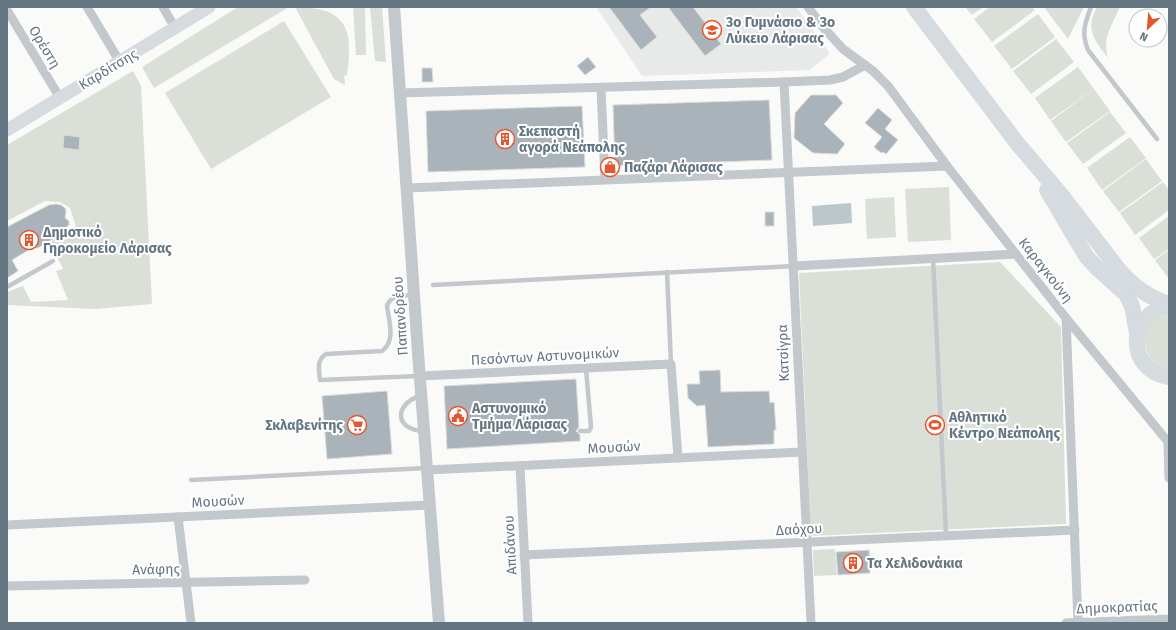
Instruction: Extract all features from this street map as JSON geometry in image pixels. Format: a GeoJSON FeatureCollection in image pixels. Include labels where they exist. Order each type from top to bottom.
{"type":"FeatureCollection","features":[{"type":"Feature","properties":{"kind":"highway"},"geometry":{"type":"LineString","coordinates":[[914,7],[1017,143],[1063,197],[1125,277],[1143,292],[1169,306]]}},
{"type":"Feature","properties":{"kind":"highway"},"geometry":{"type":"LineString","coordinates":[[1017,143],[1086,256],[1126,294],[1132,306],[1137,333],[1137,349],[1143,363],[1155,373],[1169,377]]}},
{"type":"Feature","properties":{"kind":"highway"},"geometry":{"type":"LineString","coordinates":[[1137,333],[1140,326],[1150,314],[1169,306]]}},
{"type":"Feature","properties":{"kind":"main road","name":"Καρδίτσης"},"geometry":{"type":"LineString","coordinates":[[7,130],[209,7]]}},
{"type":"Feature","properties":{"kind":"street"},"geometry":{"type":"LineString","coordinates":[[87,7],[120,62]]}},
{"type":"Feature","properties":{"kind":"street"},"geometry":{"type":"LineString","coordinates":[[162,7],[175,28]]}},
{"type":"Feature","properties":{"kind":"street","name":"Παπανδρέου"},"geometry":{"type":"LineString","coordinates":[[394,7],[421,395],[439,623]]}},
{"type":"Feature","properties":{"kind":"street","name":"Καραγκούνη"},"geometry":{"type":"LineString","coordinates":[[808,7],[822,26],[843,49],[873,71],[888,86],[947,166],[1066,318],[1078,623]]}},
{"type":"Feature","properties":{"kind":"street","name":"Ορέστη"},"geometry":{"type":"LineString","coordinates":[[7,10],[60,98]]}},
{"type":"Feature","properties":{"kind":"street"},"geometry":{"type":"LineString","coordinates":[[400,93],[830,80],[842,77],[865,65]]}},
{"type":"Feature","properties":{"kind":"street","name":"Κατσίγρα"},"geometry":{"type":"LineString","coordinates":[[784,82],[810,623]]}},
{"type":"Feature","properties":{"kind":"street"},"geometry":{"type":"LineString","coordinates":[[601,88],[605,179]]}},
{"type":"Feature","properties":{"kind":"street"},"geometry":{"type":"LineString","coordinates":[[407,188],[947,166]]}},
{"type":"Feature","properties":{"kind":"street"},"geometry":{"type":"LineString","coordinates":[[794,266],[1016,254]]}},
{"type":"Feature","properties":{"kind":"street"},"geometry":{"type":"LineString","coordinates":[[1066,318],[1169,443],[1169,478]]}},
{"type":"Feature","properties":{"kind":"street"},"geometry":{"type":"LineString","coordinates":[[671,364],[678,458]]}},
{"type":"Feature","properties":{"kind":"street","name":"Πεσόντων Αστυνομικών"},"geometry":{"type":"LineString","coordinates":[[420,376],[671,364]]}},
{"type":"Feature","properties":{"kind":"street","name":"Μουσών"},"geometry":{"type":"LineString","coordinates":[[428,469],[801,452]]}},
{"type":"Feature","properties":{"kind":"street","name":"Απιδάνου"},"geometry":{"type":"LineString","coordinates":[[520,466],[528,623]]}},
{"type":"Feature","properties":{"kind":"street","name":"Μουσών"},"geometry":{"type":"LineString","coordinates":[[7,525],[430,505]]}},
{"type":"Feature","properties":{"kind":"street"},"geometry":{"type":"LineString","coordinates":[[178,517],[191,623]]}},
{"type":"Feature","properties":{"kind":"street","name":"Δαόχου"},"geometry":{"type":"LineString","coordinates":[[524,555],[1074,530]]}},
{"type":"Feature","properties":{"kind":"street","name":"Ανάφης"},"geometry":{"type":"LineString","coordinates":[[7,586],[305,580]]}},
{"type":"Feature","properties":{"kind":"street","name":"Δημοκρατίας"},"geometry":{"type":"LineString","coordinates":[[1066,623],[1169,619]]}},
{"type":"Feature","properties":{"kind":"lane"},"geometry":{"type":"LineString","coordinates":[[1091,7],[1084,23],[1084,40],[1088,50],[1157,138]]}},
{"type":"Feature","properties":{"kind":"lane"},"geometry":{"type":"LineString","coordinates":[[933,258],[946,535]]}},
{"type":"Feature","properties":{"kind":"lane"},"geometry":{"type":"LineString","coordinates":[[7,286],[53,261]]}},
{"type":"Feature","properties":{"kind":"lane"},"geometry":{"type":"LineString","coordinates":[[433,285],[794,266]]}},
{"type":"Feature","properties":{"kind":"lane"},"geometry":{"type":"LineString","coordinates":[[667,272],[671,364]]}},
{"type":"Feature","properties":{"kind":"lane"},"geometry":{"type":"LineString","coordinates":[[414,295],[393,296],[389,301],[387,306],[390,337],[388,347],[382,352],[326,354],[320,358],[320,380],[420,376]]}},
{"type":"Feature","properties":{"kind":"lane"},"geometry":{"type":"LineString","coordinates":[[580,431],[589,431],[591,427],[586,369]]}},
{"type":"Feature","properties":{"kind":"lane"},"geometry":{"type":"LineString","coordinates":[[421,395],[406,403],[402,408],[401,415],[404,426],[410,429],[424,431]]}},
{"type":"Feature","properties":{"kind":"lane"},"geometry":{"type":"LineString","coordinates":[[191,480],[428,469]]}},
{"type":"Feature","properties":{"kind":"shaded area"},"geometry":{"type":"Polygon","coordinates":[[[238,7],[289,7],[154,88],[142,67],[238,7]]]}},
{"type":"Feature","properties":{"kind":"shaded area"},"geometry":{"type":"Polygon","coordinates":[[[295,7],[306,7],[326,11],[341,21],[348,38],[349,50],[347,75],[344,76],[345,85],[334,79],[295,7]]]}},
{"type":"Feature","properties":{"kind":"shaded area"},"geometry":{"type":"Polygon","coordinates":[[[353,7],[365,7],[366,55],[356,55],[353,7]]]}},
{"type":"Feature","properties":{"kind":"shaded area"},"geometry":{"type":"Polygon","coordinates":[[[370,7],[382,7],[386,62],[375,61],[370,7]]]}},
{"type":"Feature","properties":{"kind":"shaded area","name":"3ο Γυμνάσιο & 3ο Λύκειο Λάρισας"},"geometry":{"type":"Polygon","coordinates":[[[596,7],[796,7],[830,53],[810,70],[642,76],[596,7]]]}},
{"type":"Feature","properties":{"kind":"shaded area"},"geometry":{"type":"Polygon","coordinates":[[[965,7],[983,7],[972,15],[965,7]]]}},
{"type":"Feature","properties":{"kind":"shaded area"},"geometry":{"type":"Polygon","coordinates":[[[990,7],[1032,7],[1035,10],[992,42],[974,19],[990,7]]]}},
{"type":"Feature","properties":{"kind":"shaded area"},"geometry":{"type":"Polygon","coordinates":[[[1044,7],[1084,7],[1068,39],[1044,7]]]}},
{"type":"Feature","properties":{"kind":"shaded area"},"geometry":{"type":"Polygon","coordinates":[[[1097,7],[1120,7],[1107,38],[1106,51],[1108,58],[1095,40],[1093,34],[1093,15],[1097,7]]]}},
{"type":"Feature","properties":{"kind":"shaded area"},"geometry":{"type":"Polygon","coordinates":[[[1038,14],[1055,37],[1012,69],[994,46],[1038,14]]]}},
{"type":"Feature","properties":{"kind":"shaded area"},"geometry":{"type":"Polygon","coordinates":[[[284,21],[331,97],[211,169],[165,93],[284,21]]]}},
{"type":"Feature","properties":{"kind":"shaded area"},"geometry":{"type":"Polygon","coordinates":[[[1056,39],[1074,62],[1031,94],[1013,71],[1056,39]]]}},
{"type":"Feature","properties":{"kind":"shaded area"},"geometry":{"type":"Polygon","coordinates":[[[1078,67],[1094,89],[1050,120],[1035,98],[1078,67]]]}},
{"type":"Feature","properties":{"kind":"shaded area"},"geometry":{"type":"Polygon","coordinates":[[[133,71],[141,86],[152,304],[95,309],[7,305],[7,292],[23,286],[31,302],[68,300],[56,271],[63,269],[50,242],[76,227],[70,208],[60,202],[45,201],[7,221],[7,145],[133,71]]]}},
{"type":"Feature","properties":{"kind":"shaded area"},"geometry":{"type":"Polygon","coordinates":[[[1094,89],[1110,111],[1066,142],[1051,121],[1094,89]]]}},
{"type":"Feature","properties":{"kind":"shaded area"},"geometry":{"type":"Polygon","coordinates":[[[1110,112],[1126,133],[1083,164],[1067,143],[1110,112]]]}},
{"type":"Feature","properties":{"kind":"shaded area"},"geometry":{"type":"Polygon","coordinates":[[[1130,137],[1146,158],[1102,190],[1087,168],[1130,137]]]}},
{"type":"Feature","properties":{"kind":"shaded area"},"geometry":{"type":"Polygon","coordinates":[[[1146,159],[1162,181],[1119,212],[1103,191],[1146,159]]]}},
{"type":"Feature","properties":{"kind":"shaded area"},"geometry":{"type":"Polygon","coordinates":[[[1163,182],[1169,190],[1169,210],[1135,235],[1120,213],[1163,182]]]}},
{"type":"Feature","properties":{"kind":"shaded area"},"geometry":{"type":"Polygon","coordinates":[[[949,187],[951,240],[908,242],[905,189],[949,187]]]}},
{"type":"Feature","properties":{"kind":"shaded area"},"geometry":{"type":"Polygon","coordinates":[[[894,197],[896,237],[867,239],[865,199],[894,197]]]}},
{"type":"Feature","properties":{"kind":"shaded area"},"geometry":{"type":"Polygon","coordinates":[[[851,203],[852,223],[813,226],[812,206],[851,203]]]}},
{"type":"Feature","properties":{"kind":"shaded area"},"geometry":{"type":"Polygon","coordinates":[[[1169,216],[1169,249],[1154,259],[1139,238],[1169,216]]]}},
{"type":"Feature","properties":{"kind":"shaded area"},"geometry":{"type":"Polygon","coordinates":[[[1169,250],[1169,279],[1155,260],[1169,250]]]}},
{"type":"Feature","properties":{"kind":"shaded area","name":"Αθλητικό Κέντρο Νεάπολης"},"geometry":{"type":"Polygon","coordinates":[[[1000,262],[1061,327],[1066,524],[811,536],[799,273],[1000,262]]]}},
{"type":"Feature","properties":{"kind":"shaded area"},"geometry":{"type":"Polygon","coordinates":[[[1169,315],[1169,369],[1161,367],[1154,362],[1146,348],[1145,340],[1146,332],[1150,325],[1158,318],[1169,315]]]}},
{"type":"Feature","properties":{"kind":"shaded area"},"geometry":{"type":"Polygon","coordinates":[[[835,549],[837,575],[814,576],[813,550],[835,549]]]}},
{"type":"Feature","properties":{"kind":"building"},"geometry":{"type":"Polygon","coordinates":[[[609,7],[651,7],[640,15],[657,37],[641,50],[609,7]]]}},
{"type":"Feature","properties":{"kind":"building"},"geometry":{"type":"Polygon","coordinates":[[[668,7],[693,7],[721,44],[705,56],[668,7]]]}},
{"type":"Feature","properties":{"kind":"building"},"geometry":{"type":"Polygon","coordinates":[[[588,57],[596,67],[585,75],[577,66],[588,57]]]}},
{"type":"Feature","properties":{"kind":"building"},"geometry":{"type":"Polygon","coordinates":[[[422,68],[432,68],[433,82],[422,82],[422,68]]]}},
{"type":"Feature","properties":{"kind":"building"},"geometry":{"type":"Polygon","coordinates":[[[811,95],[836,95],[843,103],[824,124],[845,144],[837,154],[813,153],[794,138],[795,113],[811,95]]]}},
{"type":"Feature","properties":{"kind":"building","name":"Σκεπαστή αγορά Νεάπολης"},"geometry":{"type":"Polygon","coordinates":[[[769,100],[772,160],[615,166],[613,105],[769,100]]]}},
{"type":"Feature","properties":{"kind":"building","name":"Σκεπαστή αγορά Νεάπολης"},"geometry":{"type":"Polygon","coordinates":[[[582,106],[585,167],[428,172],[426,111],[582,106]]]}},
{"type":"Feature","properties":{"kind":"building"},"geometry":{"type":"Polygon","coordinates":[[[878,108],[892,120],[885,129],[898,140],[886,154],[883,152],[881,153],[874,147],[882,137],[865,123],[878,108]]]}},
{"type":"Feature","properties":{"kind":"building"},"geometry":{"type":"Polygon","coordinates":[[[64,135],[80,137],[79,150],[63,148],[64,135]]]}},
{"type":"Feature","properties":{"kind":"building","name":"Δημοτικό Γηροκομείο Λάρισας"},"geometry":{"type":"Polygon","coordinates":[[[56,204],[65,208],[65,218],[69,221],[69,225],[65,228],[64,232],[38,248],[32,248],[12,260],[18,271],[7,278],[7,227],[49,205],[56,204]]]}},
{"type":"Feature","properties":{"kind":"building"},"geometry":{"type":"Polygon","coordinates":[[[765,212],[774,212],[774,226],[765,226],[765,212]]]}},
{"type":"Feature","properties":{"kind":"building"},"geometry":{"type":"Polygon","coordinates":[[[720,370],[721,392],[769,391],[770,403],[774,402],[776,430],[774,430],[774,444],[708,447],[705,405],[697,406],[688,398],[687,384],[700,384],[699,371],[720,370]]]}},
{"type":"Feature","properties":{"kind":"building"},"geometry":{"type":"Polygon","coordinates":[[[576,379],[579,427],[576,431],[580,435],[580,441],[447,449],[444,386],[576,379]]]}},
{"type":"Feature","properties":{"kind":"building","name":"Σκλαβενίτης"},"geometry":{"type":"Polygon","coordinates":[[[387,391],[392,454],[327,459],[322,396],[387,391]]]}},
{"type":"Feature","properties":{"kind":"building","name":"Τα Χελιδονάκια"},"geometry":{"type":"Polygon","coordinates":[[[869,550],[870,573],[838,575],[836,552],[869,550]]]}},
{"type":"Feature","properties":{"kind":"place","name":"3ο Γυμνάσιο & 3ο Λύκειο Λάρισας"},"geometry":{"type":"Point","coordinates":[712,30]}},
{"type":"Feature","properties":{"kind":"place","name":"Σκεπαστή αγορά Νεάπολης"},"geometry":{"type":"Point","coordinates":[505,139]}},
{"type":"Feature","properties":{"kind":"place","name":"Παζάρι Λάρισας"},"geometry":{"type":"Point","coordinates":[610,167]}},
{"type":"Feature","properties":{"kind":"place","name":"Δημοτικό Γηροκομείο Λάρισας"},"geometry":{"type":"Point","coordinates":[29,240]}},
{"type":"Feature","properties":{"kind":"place","name":"Αστυνομικό Τμήμα Λάρισας"},"geometry":{"type":"Point","coordinates":[458,416]}},
{"type":"Feature","properties":{"kind":"place","name":"Σκλαβενίτης"},"geometry":{"type":"Point","coordinates":[357,425]}},
{"type":"Feature","properties":{"kind":"place","name":"Αθλητικό Κέντρο Νεάπολης"},"geometry":{"type":"Point","coordinates":[935,425]}},
{"type":"Feature","properties":{"kind":"place","name":"Τα Χελιδονάκια"},"geometry":{"type":"Point","coordinates":[853,563]}}]}
